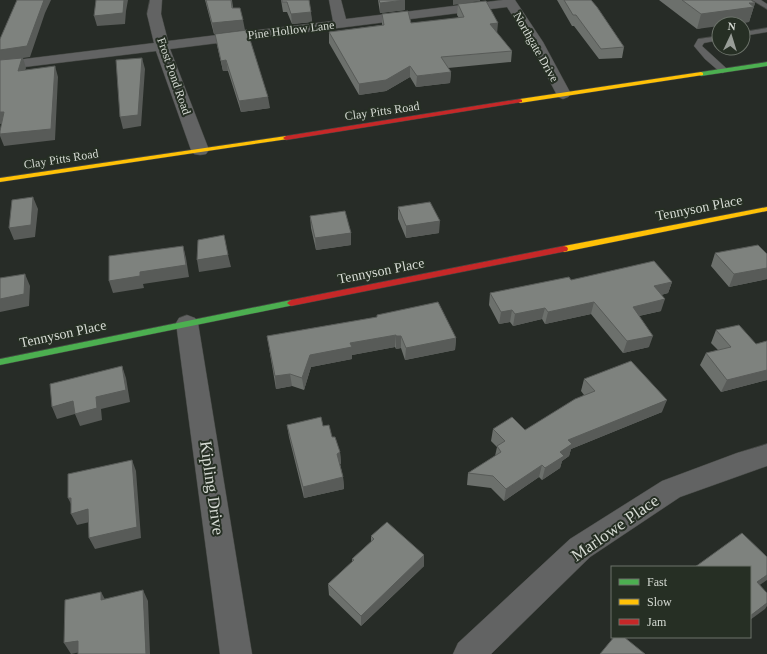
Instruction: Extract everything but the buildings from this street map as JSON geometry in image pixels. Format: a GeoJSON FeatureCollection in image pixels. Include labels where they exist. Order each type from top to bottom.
{"type":"FeatureCollection","features":[{"type":"Feature","properties":{"kind":"street","name":"Frost Pond Road"},"geometry":{"type":"LineString","coordinates":[[156,0],[154,14],[162,47],[200,150]]}},
{"type":"Feature","properties":{"kind":"street"},"geometry":{"type":"LineString","coordinates":[[335,0],[340,23]]}},
{"type":"Feature","properties":{"kind":"street","name":"Pine Hollow Lane"},"geometry":{"type":"LineString","coordinates":[[0,66],[162,47],[510,2]]}},
{"type":"Feature","properties":{"kind":"street","name":"Northgate Drive"},"geometry":{"type":"LineString","coordinates":[[510,2],[536,42],[563,94]]}},
{"type":"Feature","properties":{"kind":"street","name":"Clay Pitts Road"},"geometry":{"type":"LineString","coordinates":[[0,180],[446,114],[563,94],[767,64]]}},
{"type":"Feature","properties":{"kind":"street","name":"Tennyson Place"},"geometry":{"type":"LineString","coordinates":[[0,362],[187,323],[767,209]]}},
{"type":"Feature","properties":{"kind":"street","name":"Kipling Drive"},"geometry":{"type":"LineString","coordinates":[[187,323],[236,654]]}},
{"type":"Feature","properties":{"kind":"street","name":"Marlowe Place"},"geometry":{"type":"LineString","coordinates":[[468,654],[580,548],[671,489],[767,454]]}},
{"type":"Feature","properties":{"kind":"lane"},"geometry":{"type":"LineString","coordinates":[[756,0],[767,7]]}},
{"type":"Feature","properties":{"kind":"lane"},"geometry":{"type":"LineString","coordinates":[[751,33],[767,30]]}},
{"type":"Feature","properties":{"kind":"lane"},"geometry":{"type":"LineString","coordinates":[[711,39],[701,41],[698,46],[723,70]]}},
{"type":"Feature","properties":{"kind":"traffic: fast"},"geometry":{"type":"LineString","coordinates":[[701,74],[767,64]]}},
{"type":"Feature","properties":{"kind":"traffic: fast"},"geometry":{"type":"LineString","coordinates":[[0,362],[291,303]]}},
{"type":"Feature","properties":{"kind":"traffic: slow"},"geometry":{"type":"LineString","coordinates":[[520,101],[701,74]]}},
{"type":"Feature","properties":{"kind":"traffic: slow"},"geometry":{"type":"LineString","coordinates":[[0,180],[286,138]]}},
{"type":"Feature","properties":{"kind":"traffic: slow"},"geometry":{"type":"LineString","coordinates":[[564,249],[767,209]]}},
{"type":"Feature","properties":{"kind":"traffic: jam"},"geometry":{"type":"LineString","coordinates":[[286,138],[520,101]]}},
{"type":"Feature","properties":{"kind":"traffic: jam"},"geometry":{"type":"LineString","coordinates":[[291,303],[564,249]]}}]}
